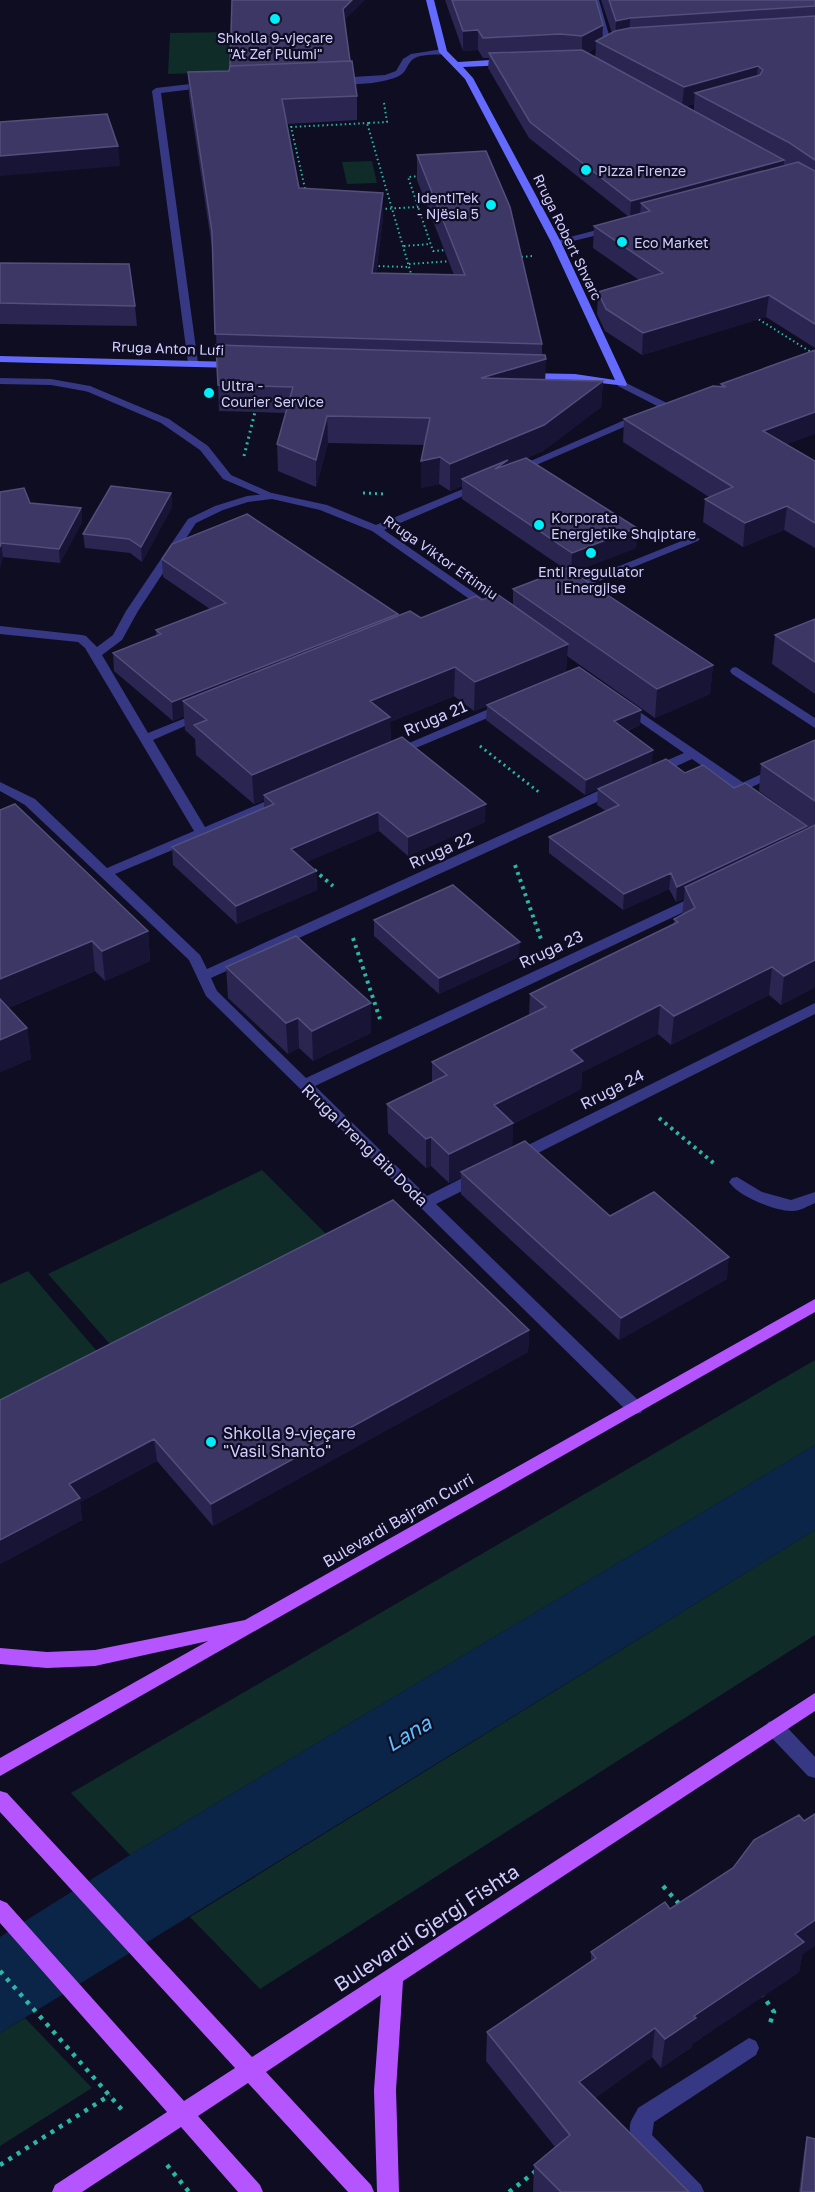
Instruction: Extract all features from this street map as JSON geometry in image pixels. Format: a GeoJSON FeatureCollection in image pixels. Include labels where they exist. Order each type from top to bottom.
{"type":"FeatureCollection","features":[{"type":"Feature","properties":{"kind":"main road","name":"Bulevardi Bajram Curri"},"geometry":{"type":"LineString","coordinates":[[0,1768],[815,1305]]}},
{"type":"Feature","properties":{"kind":"main road"},"geometry":{"type":"LineString","coordinates":[[0,1656],[47,1660],[95,1658],[256,1623]]}},
{"type":"Feature","properties":{"kind":"main road","name":"Bulevardi Gjergj Fishta"},"geometry":{"type":"LineString","coordinates":[[63,2192],[815,1701]]}},
{"type":"Feature","properties":{"kind":"main road"},"geometry":{"type":"LineString","coordinates":[[0,1799],[363,2192]]}},
{"type":"Feature","properties":{"kind":"main road"},"geometry":{"type":"LineString","coordinates":[[0,1909],[252,2192]]}},
{"type":"Feature","properties":{"kind":"main road"},"geometry":{"type":"LineString","coordinates":[[388,2192],[385,2068],[393,1978]]}},
{"type":"Feature","properties":{"kind":"street"},"geometry":{"type":"LineString","coordinates":[[325,81],[396,75],[405,67],[406,61],[415,55],[443,52],[430,0]]}},
{"type":"Feature","properties":{"kind":"street"},"geometry":{"type":"LineString","coordinates":[[595,0],[615,46],[599,54]]}},
{"type":"Feature","properties":{"kind":"street","name":"Rruga Robert Shvarc"},"geometry":{"type":"LineString","coordinates":[[443,52],[469,78],[556,242],[622,384]]}},
{"type":"Feature","properties":{"kind":"street"},"geometry":{"type":"LineString","coordinates":[[456,65],[522,61]]}},
{"type":"Feature","properties":{"kind":"street"},"geometry":{"type":"LineString","coordinates":[[193,363],[156,91],[177,87],[217,85]]}},
{"type":"Feature","properties":{"kind":"street"},"geometry":{"type":"LineString","coordinates":[[556,242],[625,225]]}},
{"type":"Feature","properties":{"kind":"street","name":"Rruga Anton Lufi"},"geometry":{"type":"LineString","coordinates":[[0,359],[252,366]]}},
{"type":"Feature","properties":{"kind":"street"},"geometry":{"type":"LineString","coordinates":[[509,473],[670,405],[622,384],[575,377],[515,375]]}},
{"type":"Feature","properties":{"kind":"street","name":"Rruga Viktor Eftimiu"},"geometry":{"type":"LineString","coordinates":[[0,381],[51,382],[90,389],[165,421],[204,448],[227,477],[272,496],[323,507],[376,529],[478,606],[500,616]]}},
{"type":"Feature","properties":{"kind":"street"},"geometry":{"type":"LineString","coordinates":[[376,529],[489,482]]}},
{"type":"Feature","properties":{"kind":"street"},"geometry":{"type":"LineString","coordinates":[[95,654],[118,637],[132,611],[192,521],[237,502],[272,496]]}},
{"type":"Feature","properties":{"kind":"street"},"geometry":{"type":"LineString","coordinates":[[554,595],[694,539]]}},
{"type":"Feature","properties":{"kind":"street"},"geometry":{"type":"LineString","coordinates":[[0,630],[82,639],[95,654],[202,833]]}},
{"type":"Feature","properties":{"kind":"street"},"geometry":{"type":"LineString","coordinates":[[736,671],[815,724]]}},
{"type":"Feature","properties":{"kind":"street","name":"Rruga 21"},"geometry":{"type":"LineString","coordinates":[[380,759],[518,700]]}},
{"type":"Feature","properties":{"kind":"street"},"geometry":{"type":"LineString","coordinates":[[618,701],[763,803]]}},
{"type":"Feature","properties":{"kind":"street"},"geometry":{"type":"LineString","coordinates":[[146,738],[212,712]]}},
{"type":"Feature","properties":{"kind":"street","name":"Rruga 22"},"geometry":{"type":"LineString","coordinates":[[204,976],[693,754]]}},
{"type":"Feature","properties":{"kind":"street"},"geometry":{"type":"LineString","coordinates":[[740,787],[815,754]]}},
{"type":"Feature","properties":{"kind":"street","name":"Rruga Preng Bib Doda"},"geometry":{"type":"LineString","coordinates":[[0,786],[30,801],[195,958],[211,993],[634,1408]]}},
{"type":"Feature","properties":{"kind":"street"},"geometry":{"type":"LineString","coordinates":[[106,873],[292,795]]}},
{"type":"Feature","properties":{"kind":"street","name":"Rruga 23"},"geometry":{"type":"LineString","coordinates":[[303,1085],[710,894]]}},
{"type":"Feature","properties":{"kind":"street","name":"Rruga 24"},"geometry":{"type":"LineString","coordinates":[[426,1203],[815,1008]]}},
{"type":"Feature","properties":{"kind":"street"},"geometry":{"type":"LineString","coordinates":[[737,1182],[757,1196],[792,1206],[815,1197]]}},
{"type":"Feature","properties":{"kind":"street"},"geometry":{"type":"LineString","coordinates":[[775,1728],[815,1770]]}},
{"type":"Feature","properties":{"kind":"street"},"geometry":{"type":"LineString","coordinates":[[693,2192],[642,2139],[641,2125],[646,2115],[749,2048]]}},
{"type":"Feature","properties":{"kind":"path"},"geometry":{"type":"LineString","coordinates":[[308,200],[291,127],[387,122],[380,78]]}},
{"type":"Feature","properties":{"kind":"path"},"geometry":{"type":"LineString","coordinates":[[373,123],[367,123],[414,285]]}},
{"type":"Feature","properties":{"kind":"path"},"geometry":{"type":"LineString","coordinates":[[284,131],[293,131]]}},
{"type":"Feature","properties":{"kind":"path"},"geometry":{"type":"LineString","coordinates":[[430,176],[408,177],[433,251],[453,249]]}},
{"type":"Feature","properties":{"kind":"path"},"geometry":{"type":"LineString","coordinates":[[381,209],[419,207]]}},
{"type":"Feature","properties":{"kind":"path"},"geometry":{"type":"LineString","coordinates":[[404,246],[431,244]]}},
{"type":"Feature","properties":{"kind":"path"},"geometry":{"type":"LineString","coordinates":[[514,257],[561,254]]}},
{"type":"Feature","properties":{"kind":"path"},"geometry":{"type":"LineString","coordinates":[[363,266],[456,261]]}},
{"type":"Feature","properties":{"kind":"path"},"geometry":{"type":"LineString","coordinates":[[753,316],[814,354]]}},
{"type":"Feature","properties":{"kind":"path"},"geometry":{"type":"LineString","coordinates":[[238,481],[258,398]]}},
{"type":"Feature","properties":{"kind":"path"},"geometry":{"type":"LineString","coordinates":[[456,726],[565,812]]}},
{"type":"Feature","properties":{"kind":"path"},"geometry":{"type":"LineString","coordinates":[[506,838],[551,969]]}},
{"type":"Feature","properties":{"kind":"path"},"geometry":{"type":"LineString","coordinates":[[306,863],[350,909],[389,1045]]}},
{"type":"Feature","properties":{"kind":"path"},"geometry":{"type":"LineString","coordinates":[[635,1098],[737,1182]]}},
{"type":"Feature","properties":{"kind":"path"},"geometry":{"type":"LineString","coordinates":[[663,1886],[686,1911]]}},
{"type":"Feature","properties":{"kind":"path"},"geometry":{"type":"LineString","coordinates":[[0,1971],[89,2072]]}},
{"type":"Feature","properties":{"kind":"path"},"geometry":{"type":"LineString","coordinates":[[749,2048],[766,2035],[774,2012],[754,1985]]}},
{"type":"Feature","properties":{"kind":"path"},"geometry":{"type":"LineString","coordinates":[[0,2165],[110,2095]]}},
{"type":"Feature","properties":{"kind":"path"},"geometry":{"type":"LineString","coordinates":[[509,2192],[543,2165]]}},
{"type":"Feature","properties":{"kind":"green space"},"geometry":{"type":"Polygon","coordinates":[[[232,32],[231,72],[168,74],[170,33],[232,32]]]}},
{"type":"Feature","properties":{"kind":"green space"},"geometry":{"type":"Polygon","coordinates":[[[372,161],[377,183],[347,184],[342,162],[372,161]]]}},
{"type":"Feature","properties":{"kind":"green space"},"geometry":{"type":"Polygon","coordinates":[[[262,1170],[334,1242],[117,1352],[48,1274],[262,1170]]]}},
{"type":"Feature","properties":{"kind":"green space"},"geometry":{"type":"Polygon","coordinates":[[[28,1271],[102,1357],[0,1409],[0,1284],[28,1271]]]}},
{"type":"Feature","properties":{"kind":"green space"},"geometry":{"type":"Polygon","coordinates":[[[815,1360],[815,1445],[130,1855],[71,1793],[815,1360]]]}},
{"type":"Feature","properties":{"kind":"green space"},"geometry":{"type":"Polygon","coordinates":[[[815,1530],[815,1635],[260,1989],[190,1917],[815,1530]]]}},
{"type":"Feature","properties":{"kind":"green space"},"geometry":{"type":"Polygon","coordinates":[[[25,2018],[92,2088],[0,2146],[0,2033],[25,2018]]]}},
{"type":"Feature","properties":{"kind":"water","name":"Lana"},"geometry":{"type":"Polygon","coordinates":[[[815,1445],[815,1530],[0,2033],[0,1937],[130,1855],[815,1445]]]}},
{"type":"Feature","properties":{"kind":"building"},"geometry":{"type":"Polygon","coordinates":[[[232,0],[352,0],[343,9],[350,61],[230,66],[232,0]]]}},
{"type":"Feature","properties":{"kind":"building"},"geometry":{"type":"Polygon","coordinates":[[[452,0],[596,0],[603,25],[582,36],[560,34],[483,38],[478,30],[463,31],[452,0]]]}},
{"type":"Feature","properties":{"kind":"building"},"geometry":{"type":"Polygon","coordinates":[[[609,0],[815,0],[815,6],[630,18],[616,21],[609,0]]]}},
{"type":"Feature","properties":{"kind":"building"},"geometry":{"type":"Polygon","coordinates":[[[815,16],[815,160],[788,142],[695,93],[760,75],[763,70],[758,66],[684,87],[596,41],[615,31],[630,28],[815,16]]]}},
{"type":"Feature","properties":{"kind":"building"},"geometry":{"type":"Polygon","coordinates":[[[582,50],[784,160],[631,201],[530,122],[489,53],[582,50]]]}},
{"type":"Feature","properties":{"kind":"building"},"geometry":{"type":"Polygon","coordinates":[[[352,61],[357,96],[282,99],[299,188],[383,193],[372,273],[465,275],[417,155],[486,151],[510,207],[542,344],[215,334],[212,232],[188,72],[229,71],[230,66],[352,61]]]}},
{"type":"Feature","properties":{"kind":"building"},"geometry":{"type":"Polygon","coordinates":[[[107,114],[118,146],[0,156],[0,122],[107,114]]]}},
{"type":"Feature","properties":{"kind":"building"},"geometry":{"type":"Polygon","coordinates":[[[798,162],[815,171],[815,324],[769,295],[643,333],[606,309],[598,292],[663,273],[594,226],[650,211],[641,203],[798,162]]]}},
{"type":"Feature","properties":{"kind":"building"},"geometry":{"type":"Polygon","coordinates":[[[0,263],[129,264],[135,306],[0,303],[0,263]]]}},
{"type":"Feature","properties":{"kind":"building"},"geometry":{"type":"Polygon","coordinates":[[[216,345],[545,355],[546,359],[481,378],[603,381],[544,425],[450,464],[440,457],[421,461],[430,418],[327,416],[316,460],[277,444],[293,387],[218,385],[216,345]]]}},
{"type":"Feature","properties":{"kind":"building"},"geometry":{"type":"Polygon","coordinates":[[[815,350],[815,412],[763,431],[815,461],[815,523],[787,506],[745,523],[705,499],[733,487],[624,419],[713,386],[726,387],[721,384],[815,350]]]}},
{"type":"Feature","properties":{"kind":"building"},"geometry":{"type":"Polygon","coordinates":[[[526,458],[637,528],[572,553],[462,479],[508,460],[495,469],[526,458]]]}},
{"type":"Feature","properties":{"kind":"building"},"geometry":{"type":"Polygon","coordinates":[[[111,486],[171,493],[141,547],[129,539],[83,534],[111,486]]]}},
{"type":"Feature","properties":{"kind":"building"},"geometry":{"type":"Polygon","coordinates":[[[24,488],[30,503],[81,508],[59,549],[1,543],[0,547],[0,492],[24,488]]]}},
{"type":"Feature","properties":{"kind":"building"},"geometry":{"type":"Polygon","coordinates":[[[247,514],[398,614],[172,702],[113,653],[161,634],[156,630],[226,603],[162,559],[172,544],[247,514]]]}},
{"type":"Feature","properties":{"kind":"building"},"geometry":{"type":"Polygon","coordinates":[[[567,568],[713,665],[657,689],[513,589],[567,568]]]}},
{"type":"Feature","properties":{"kind":"building"},"geometry":{"type":"Polygon","coordinates":[[[497,594],[568,644],[475,682],[455,667],[370,701],[390,717],[252,775],[194,725],[207,720],[183,701],[410,611],[421,618],[476,596],[482,600],[497,594]]]}},
{"type":"Feature","properties":{"kind":"building"},"geometry":{"type":"Polygon","coordinates":[[[815,619],[815,662],[775,635],[815,619]]]}},
{"type":"Feature","properties":{"kind":"building"},"geometry":{"type":"Polygon","coordinates":[[[579,667],[641,710],[614,721],[653,750],[586,780],[487,705],[579,667]]]}},
{"type":"Feature","properties":{"kind":"building"},"geometry":{"type":"Polygon","coordinates":[[[402,737],[486,804],[408,837],[378,812],[291,849],[316,871],[236,906],[172,847],[274,804],[264,795],[402,737]]]}},
{"type":"Feature","properties":{"kind":"building"},"geometry":{"type":"Polygon","coordinates":[[[815,740],[815,801],[761,764],[815,740]]]}},
{"type":"Feature","properties":{"kind":"building"},"geometry":{"type":"Polygon","coordinates":[[[666,759],[685,773],[703,765],[734,788],[745,783],[807,826],[677,887],[671,873],[624,894],[549,837],[619,805],[598,789],[666,759]]]}},
{"type":"Feature","properties":{"kind":"building"},"geometry":{"type":"Polygon","coordinates":[[[15,804],[148,931],[102,951],[92,941],[0,979],[0,810],[15,804]]]}},
{"type":"Feature","properties":{"kind":"building"},"geometry":{"type":"Polygon","coordinates":[[[815,825],[815,960],[784,976],[772,967],[674,1016],[660,1005],[571,1050],[583,1061],[494,1105],[513,1123],[449,1154],[431,1137],[426,1139],[387,1104],[447,1075],[432,1062],[546,1007],[530,994],[678,922],[674,919],[695,908],[685,887],[815,825]]]}},
{"type":"Feature","properties":{"kind":"building"},"geometry":{"type":"Polygon","coordinates":[[[453,885],[520,942],[439,978],[374,920],[453,885]]]}},
{"type":"Feature","properties":{"kind":"building"},"geometry":{"type":"Polygon","coordinates":[[[296,936],[371,1003],[312,1031],[298,1018],[286,1023],[226,967],[296,936]]]}},
{"type":"Feature","properties":{"kind":"building"},"geometry":{"type":"Polygon","coordinates":[[[0,999],[27,1028],[0,1040],[0,999]]]}},
{"type":"Feature","properties":{"kind":"building"},"geometry":{"type":"Polygon","coordinates":[[[525,1141],[610,1216],[654,1192],[729,1257],[621,1318],[461,1172],[525,1141]]]}},
{"type":"Feature","properties":{"kind":"building"},"geometry":{"type":"Polygon","coordinates":[[[393,1200],[529,1330],[211,1504],[154,1439],[69,1484],[80,1498],[0,1540],[0,1400],[393,1200]]]}},
{"type":"Feature","properties":{"kind":"building"},"geometry":{"type":"Polygon","coordinates":[[[815,1814],[815,1920],[795,1934],[804,1942],[694,2016],[696,2018],[665,2039],[655,2028],[579,2082],[689,2192],[561,2192],[534,2165],[570,2135],[487,2032],[596,1958],[591,1952],[665,1902],[670,1909],[733,1868],[754,1840],[799,1815],[804,1821],[815,1814]]]}},
{"type":"Feature","properties":{"kind":"building"},"geometry":{"type":"Polygon","coordinates":[[[807,2137],[815,2139],[815,2192],[801,2192],[807,2137]]]}},
{"type":"Feature","properties":{"kind":"place","name":"Shkolla 9-vjeçare \"At Zef Pllumi\""},"geometry":{"type":"Point","coordinates":[275,19]}},
{"type":"Feature","properties":{"kind":"place","name":"Pizza Firenze"},"geometry":{"type":"Point","coordinates":[586,170]}},
{"type":"Feature","properties":{"kind":"place","name":"IdentiTek - Njësia 5"},"geometry":{"type":"Point","coordinates":[491,205]}},
{"type":"Feature","properties":{"kind":"place","name":"Eco Market"},"geometry":{"type":"Point","coordinates":[622,242]}},
{"type":"Feature","properties":{"kind":"place","name":"Ultra - Courier Service"},"geometry":{"type":"Point","coordinates":[209,393]}},
{"type":"Feature","properties":{"kind":"place","name":"Korporata Energjetike Shqiptare"},"geometry":{"type":"Point","coordinates":[539,525]}},
{"type":"Feature","properties":{"kind":"place","name":"Enti Rregullator i Energjise"},"geometry":{"type":"Point","coordinates":[591,553]}},
{"type":"Feature","properties":{"kind":"place","name":"Shkolla 9-vjeçare \"Vasil Shanto\""},"geometry":{"type":"Point","coordinates":[211,1442]}}]}
